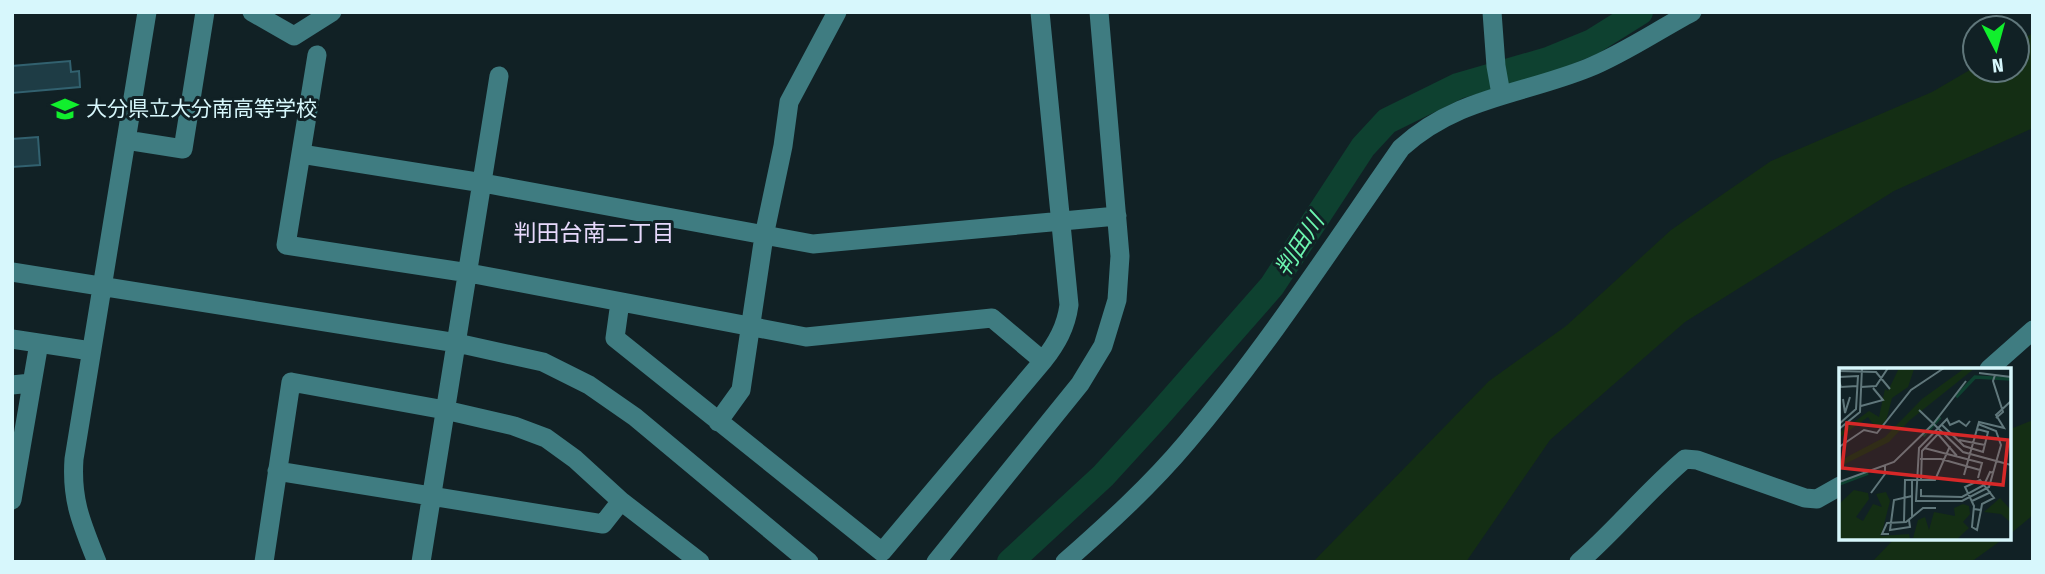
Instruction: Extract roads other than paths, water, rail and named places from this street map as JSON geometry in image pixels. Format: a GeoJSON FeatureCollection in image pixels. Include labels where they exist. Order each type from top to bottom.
{"type":"FeatureCollection","features":[{"type":"Feature","properties":{"kind":"street"},"geometry":{"type":"LineString","coordinates":[[97,562],[74,500],[72,482],[147,12]]}},
{"type":"Feature","properties":{"kind":"street"},"geometry":{"type":"LineString","coordinates":[[126,140],[183,149],[205,12]]}},
{"type":"Feature","properties":{"kind":"street"},"geometry":{"type":"LineString","coordinates":[[252,12],[294,36],[332,12]]}},
{"type":"Feature","properties":{"kind":"street"},"geometry":{"type":"LineString","coordinates":[[718,422],[741,390],[764,236],[783,146],[789,102],[837,12]]}},
{"type":"Feature","properties":{"kind":"street"},"geometry":{"type":"LineString","coordinates":[[620,302],[615,338],[882,552],[1057,344],[1066,321],[1069,305],[1040,12]]}},
{"type":"Feature","properties":{"kind":"street"},"geometry":{"type":"LineString","coordinates":[[936,562],[1080,384],[1103,346],[1117,300],[1120,256],[1099,12]]}},
{"type":"Feature","properties":{"kind":"street"},"geometry":{"type":"LineString","coordinates":[[1492,12],[1499,82]]}},
{"type":"Feature","properties":{"kind":"street"},"geometry":{"type":"LineString","coordinates":[[1065,562],[1187,443],[1253,357],[1401,148],[1420,131],[1476,102],[1499,82],[1590,67],[1692,12]]}},
{"type":"Feature","properties":{"kind":"street"},"geometry":{"type":"LineString","coordinates":[[317,55],[286,245],[469,273],[806,337],[992,318],[1043,361]]}},
{"type":"Feature","properties":{"kind":"street"},"geometry":{"type":"LineString","coordinates":[[421,562],[499,76]]}},
{"type":"Feature","properties":{"kind":"street"},"geometry":{"type":"LineString","coordinates":[[301,153],[483,183],[813,244],[1117,216]]}},
{"type":"Feature","properties":{"kind":"street"},"geometry":{"type":"LineString","coordinates":[[12,272],[457,343],[543,362],[589,385],[635,417],[809,562]]}},
{"type":"Feature","properties":{"kind":"street"},"geometry":{"type":"LineString","coordinates":[[1990,368],[2033,330]]}},
{"type":"Feature","properties":{"kind":"street"},"geometry":{"type":"LineString","coordinates":[[12,339],[91,351]]}},
{"type":"Feature","properties":{"kind":"street"},"geometry":{"type":"LineString","coordinates":[[12,500],[21,384],[39,344]]}},
{"type":"Feature","properties":{"kind":"street"},"geometry":{"type":"LineString","coordinates":[[264,562],[291,383],[445,411],[514,426],[546,438],[575,459],[621,501],[701,562]]}},
{"type":"Feature","properties":{"kind":"street"},"geometry":{"type":"LineString","coordinates":[[1579,562],[1607,538],[1655,484],[1685,459],[1697,460],[1805,498],[1817,499],[1839,487]]}},
{"type":"Feature","properties":{"kind":"street"},"geometry":{"type":"LineString","coordinates":[[276,471],[603,524],[621,501]]}},
{"type":"Feature","properties":{"kind":"waterway","name":"判田川"},"geometry":{"type":"LineString","coordinates":[[1010,562],[1103,476],[1272,286],[1363,147],[1387,121],[1458,86],[1548,60],[1592,42],[1640,12]]}},
{"type":"Feature","properties":{"kind":"place","name":"大分県立大分南高等学校"},"geometry":{"type":"Point","coordinates":[65,109]}},
{"type":"Feature","properties":{"kind":"district","name":"判田台南二丁目"},"geometry":{"type":"Point","coordinates":[594,233]}}]}
